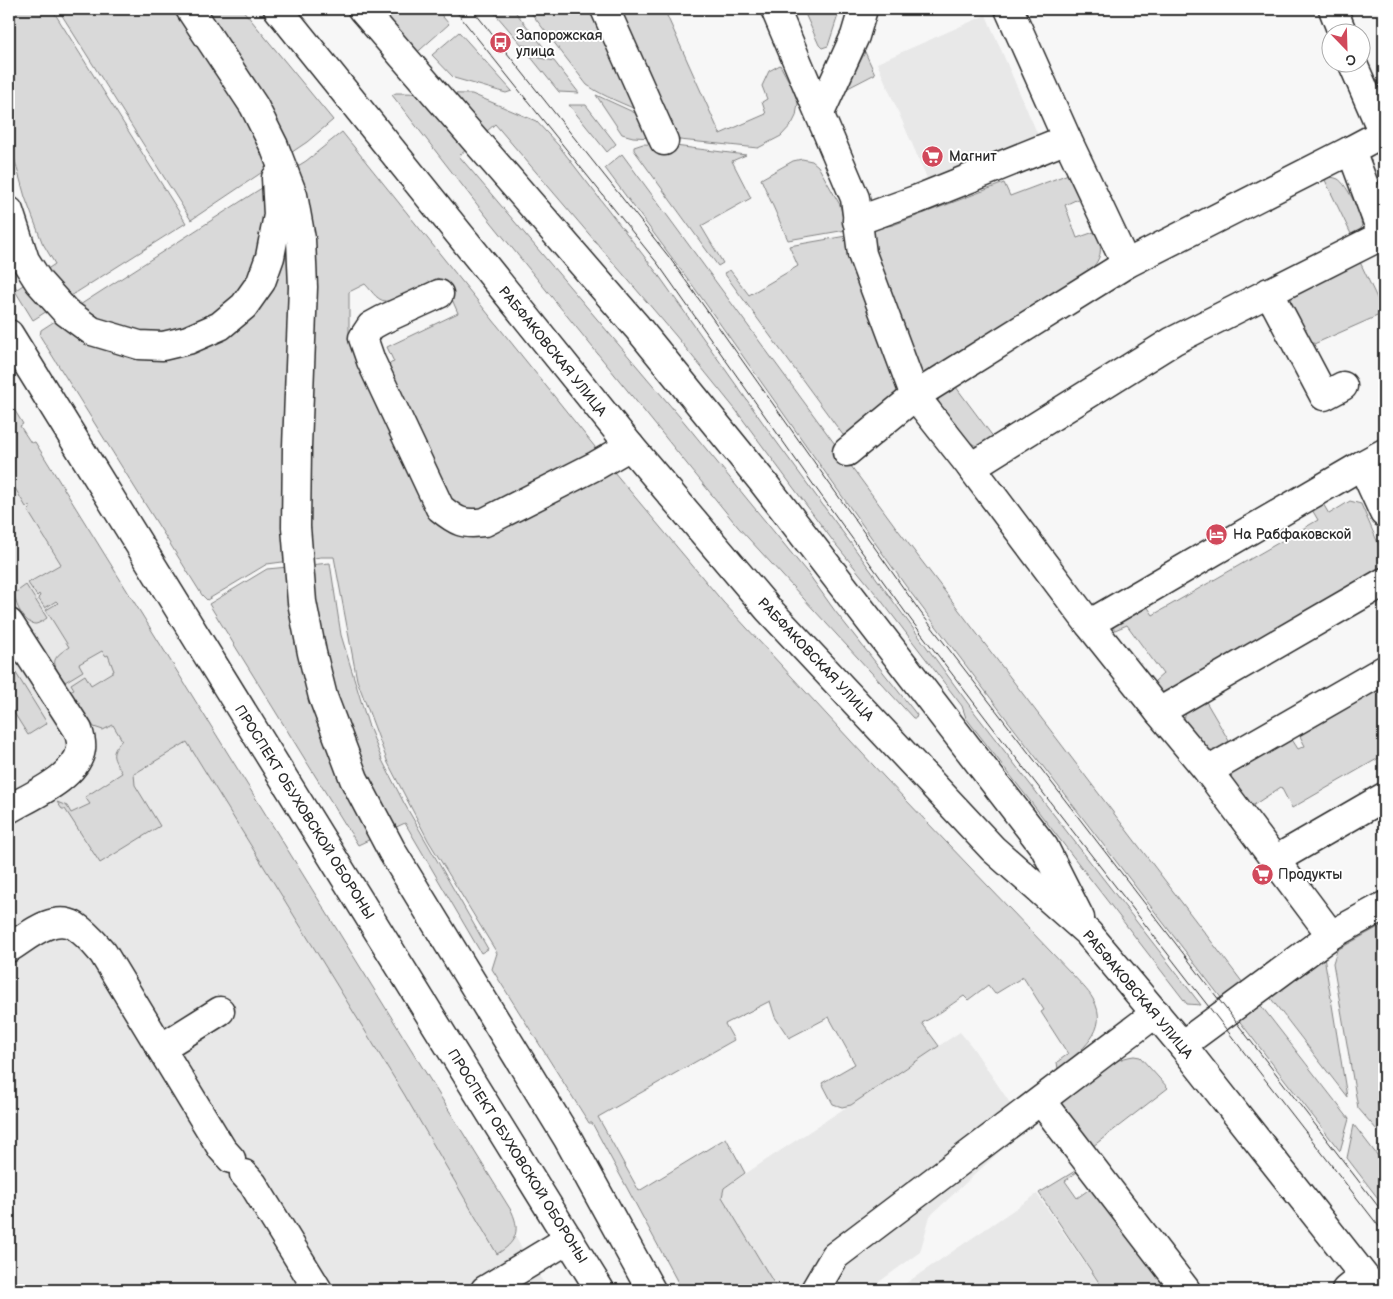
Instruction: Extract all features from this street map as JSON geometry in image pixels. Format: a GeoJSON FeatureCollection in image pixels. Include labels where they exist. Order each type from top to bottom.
{"type":"FeatureCollection","features":[{"type":"Feature","properties":{"kind":"main road"},"geometry":{"type":"LineString","coordinates":[[190,9],[254,106],[274,146],[293,194],[301,239],[303,287],[296,527],[302,602],[322,697],[354,779],[393,853],[568,1139],[651,1290]]}},
{"type":"Feature","properties":{"kind":"main road","name":"РАБФАКОВСКАЯ УЛИЦА"},"geometry":{"type":"LineString","coordinates":[[278,9],[630,446],[769,610],[993,849],[1088,932],[1182,1044],[1361,1285]]}},
{"type":"Feature","properties":{"kind":"main road"},"geometry":{"type":"LineString","coordinates":[[362,9],[637,327],[762,480],[1044,847],[1088,932]]}},
{"type":"Feature","properties":{"kind":"main road"},"geometry":{"type":"LineString","coordinates":[[606,9],[664,141]]}},
{"type":"Feature","properties":{"kind":"main road"},"geometry":{"type":"LineString","coordinates":[[775,9],[855,198],[862,254],[915,396],[971,466],[1089,624],[1208,771],[1331,935]]}},
{"type":"Feature","properties":{"kind":"main road"},"geometry":{"type":"LineString","coordinates":[[820,113],[855,36],[863,9]]}},
{"type":"Feature","properties":{"kind":"main road"},"geometry":{"type":"LineString","coordinates":[[1009,9],[1126,264]]}},
{"type":"Feature","properties":{"kind":"main road"},"geometry":{"type":"LineString","coordinates":[[1333,9],[1338,22]]}},
{"type":"Feature","properties":{"kind":"main road"},"geometry":{"type":"LineString","coordinates":[[847,452],[915,396],[1126,264],[1384,133],[1357,72]]}},
{"type":"Feature","properties":{"kind":"main road"},"geometry":{"type":"LineString","coordinates":[[857,221],[918,199],[1067,139]]}},
{"type":"Feature","properties":{"kind":"main road"},"geometry":{"type":"LineString","coordinates":[[9,211],[25,260],[39,282],[66,312],[92,331],[139,345],[163,346],[188,340],[220,326],[244,306],[261,282],[270,257],[278,215],[274,146]]}},
{"type":"Feature","properties":{"kind":"main road"},"geometry":{"type":"LineString","coordinates":[[971,466],[1173,341],[1269,292],[1384,237],[1351,150]]}},
{"type":"Feature","properties":{"kind":"main road"},"geometry":{"type":"LineString","coordinates":[[1269,292],[1324,396],[1343,386]]}},
{"type":"Feature","properties":{"kind":"main road"},"geometry":{"type":"LineString","coordinates":[[439,294],[371,326],[363,338],[371,361],[440,508],[451,517],[467,524],[486,522],[630,446]]}},
{"type":"Feature","properties":{"kind":"main road","name":"ПРОСПЕКТ ОБУХОВСКОЙ ОБОРОНЫ"},"geometry":{"type":"LineString","coordinates":[[9,334],[600,1290]]}},
{"type":"Feature","properties":{"kind":"main road"},"geometry":{"type":"LineString","coordinates":[[1089,624],[1373,459],[1384,513]]}},
{"type":"Feature","properties":{"kind":"main road"},"geometry":{"type":"LineString","coordinates":[[1159,712],[1384,582]]}},
{"type":"Feature","properties":{"kind":"main road"},"geometry":{"type":"LineString","coordinates":[[9,623],[78,730],[82,747],[78,762],[64,776],[9,810]]}},
{"type":"Feature","properties":{"kind":"main road"},"geometry":{"type":"LineString","coordinates":[[1208,771],[1384,670]]}},
{"type":"Feature","properties":{"kind":"main road"},"geometry":{"type":"LineString","coordinates":[[1275,860],[1384,797]]}},
{"type":"Feature","properties":{"kind":"main road"},"geometry":{"type":"LineString","coordinates":[[1182,1044],[1331,935],[1384,906]]}},
{"type":"Feature","properties":{"kind":"main road"},"geometry":{"type":"LineString","coordinates":[[9,948],[46,925],[61,922],[74,926],[103,953],[222,1149],[253,1184],[318,1290]]}},
{"type":"Feature","properties":{"kind":"main road"},"geometry":{"type":"LineString","coordinates":[[161,1048],[220,1011]]}},
{"type":"Feature","properties":{"kind":"main road"},"geometry":{"type":"LineString","coordinates":[[815,1290],[835,1256],[1156,1013]]}},
{"type":"Feature","properties":{"kind":"main road"},"geometry":{"type":"LineString","coordinates":[[1040,1101],[1186,1290]]}},
{"type":"Feature","properties":{"kind":"main road"},"geometry":{"type":"LineString","coordinates":[[485,1290],[569,1239]]}},
{"type":"Feature","properties":{"kind":"shaded area"},"geometry":{"type":"Polygon","coordinates":[[[9,9],[52,9],[186,223],[33,320],[9,281],[9,275],[17,289],[55,264],[42,242],[25,197],[9,140],[9,9]]]}},
{"type":"Feature","properties":{"kind":"shaded area"},"geometry":{"type":"Polygon","coordinates":[[[58,9],[242,9],[333,120],[307,142],[191,220],[58,9]]]}},
{"type":"Feature","properties":{"kind":"shaded area"},"geometry":{"type":"Polygon","coordinates":[[[351,9],[436,9],[449,24],[402,66],[351,9]]]}},
{"type":"Feature","properties":{"kind":"shaded area"},"geometry":{"type":"Polygon","coordinates":[[[491,9],[513,9],[546,50],[522,45],[491,9]]]}},
{"type":"Feature","properties":{"kind":"shaded area"},"geometry":{"type":"Polygon","coordinates":[[[528,9],[598,9],[644,113],[607,97],[587,85],[528,9]]]}},
{"type":"Feature","properties":{"kind":"shaded area"},"geometry":{"type":"Polygon","coordinates":[[[613,9],[664,9],[720,134],[766,114],[762,102],[767,99],[762,86],[769,71],[780,65],[798,103],[796,116],[792,124],[781,136],[758,148],[670,139],[613,9]]]}},
{"type":"Feature","properties":{"kind":"shaded area"},"geometry":{"type":"Polygon","coordinates":[[[803,9],[840,9],[828,46],[822,48],[819,45],[803,9]]]}},
{"type":"Feature","properties":{"kind":"shaded area"},"geometry":{"type":"Polygon","coordinates":[[[986,15],[1038,135],[929,183],[877,63],[986,15]]]}},
{"type":"Feature","properties":{"kind":"shaded area"},"geometry":{"type":"Polygon","coordinates":[[[459,32],[512,91],[506,93],[454,78],[432,55],[459,32]]]}},
{"type":"Feature","properties":{"kind":"shaded area"},"geometry":{"type":"Polygon","coordinates":[[[865,52],[875,74],[846,89],[865,52]]]}},
{"type":"Feature","properties":{"kind":"shaded area"},"geometry":{"type":"Polygon","coordinates":[[[530,56],[554,61],[579,93],[559,92],[530,56]]]}},
{"type":"Feature","properties":{"kind":"shaded area"},"geometry":{"type":"Polygon","coordinates":[[[396,93],[472,94],[536,121],[559,146],[657,273],[773,437],[975,713],[1201,1005],[1187,1004],[966,718],[962,706],[833,541],[735,409],[676,336],[495,124],[459,156],[685,423],[810,576],[835,611],[917,715],[916,718],[913,718],[738,527],[483,212],[392,95],[396,93]]]}},
{"type":"Feature","properties":{"kind":"shaded area"},"geometry":{"type":"Polygon","coordinates":[[[596,95],[644,117],[653,138],[633,137],[622,134],[596,95]]]}},
{"type":"Feature","properties":{"kind":"shaded area"},"geometry":{"type":"Polygon","coordinates":[[[569,105],[586,105],[616,144],[607,152],[569,105]]]}},
{"type":"Feature","properties":{"kind":"shaded area"},"geometry":{"type":"Polygon","coordinates":[[[342,132],[595,447],[593,454],[480,512],[464,510],[448,501],[381,367],[394,362],[387,347],[458,313],[450,295],[447,296],[438,278],[390,301],[379,299],[365,284],[349,292],[349,340],[431,511],[448,529],[594,475],[614,472],[723,602],[885,778],[1089,992],[1098,1010],[1096,1030],[1090,1039],[1083,1048],[1058,1069],[1057,1062],[1068,1054],[1041,1012],[1044,1010],[1023,977],[995,994],[988,985],[968,1000],[964,996],[922,1023],[939,1046],[851,1105],[842,1107],[833,1104],[822,1083],[855,1064],[829,1017],[789,1038],[775,1017],[770,1001],[725,1024],[734,1040],[598,1117],[639,1191],[726,1138],[745,1173],[724,1188],[722,1197],[778,1290],[682,1290],[592,1123],[589,1123],[492,969],[497,953],[428,840],[388,763],[357,680],[334,557],[267,564],[207,600],[202,595],[40,336],[41,330],[306,161],[342,132]]]}},
{"type":"Feature","properties":{"kind":"shaded area"},"geometry":{"type":"Polygon","coordinates":[[[643,144],[667,145],[746,155],[732,161],[751,198],[701,226],[723,263],[718,266],[634,150],[634,147],[643,144]]]}},
{"type":"Feature","properties":{"kind":"shaded area"},"geometry":{"type":"Polygon","coordinates":[[[622,154],[895,526],[1243,983],[1222,999],[905,585],[696,290],[605,168],[622,154]]]}},
{"type":"Feature","properties":{"kind":"shaded area"},"geometry":{"type":"Polygon","coordinates":[[[802,159],[812,161],[818,166],[840,205],[846,230],[788,240],[761,179],[793,161],[802,159]]]}},
{"type":"Feature","properties":{"kind":"shaded area"},"geometry":{"type":"Polygon","coordinates":[[[1071,173],[1082,197],[1065,205],[1077,238],[1097,231],[1100,254],[1096,263],[1087,274],[922,377],[867,230],[893,225],[1004,183],[1010,196],[1071,173]]]}},
{"type":"Feature","properties":{"kind":"shaded area"},"geometry":{"type":"Polygon","coordinates":[[[1323,176],[1333,177],[1342,182],[1358,211],[1362,224],[1361,229],[1351,234],[1323,176]]]}},
{"type":"Feature","properties":{"kind":"shaded area"},"geometry":{"type":"Polygon","coordinates":[[[846,236],[901,394],[848,435],[843,435],[724,273],[730,270],[749,295],[798,266],[789,246],[846,236]]]}},
{"type":"Feature","properties":{"kind":"shaded area"},"geometry":{"type":"Polygon","coordinates":[[[1360,262],[1384,313],[1305,348],[1281,299],[1360,262]]]}},
{"type":"Feature","properties":{"kind":"shaded area"},"geometry":{"type":"Polygon","coordinates":[[[953,383],[994,438],[984,445],[975,445],[962,435],[938,400],[953,383]]]}},
{"type":"Feature","properties":{"kind":"shaded area"},"geometry":{"type":"Polygon","coordinates":[[[9,401],[23,424],[20,426],[31,443],[35,442],[512,1212],[516,1225],[515,1236],[508,1246],[497,1254],[404,1094],[187,742],[134,774],[135,785],[160,826],[100,863],[65,809],[62,809],[57,802],[67,806],[71,813],[90,804],[85,797],[122,773],[116,763],[114,753],[122,740],[113,725],[103,730],[94,727],[70,691],[74,689],[71,684],[85,675],[91,685],[114,671],[108,655],[106,656],[102,651],[79,664],[83,671],[65,682],[55,666],[58,655],[69,647],[46,610],[58,603],[56,601],[45,608],[38,598],[39,594],[37,596],[28,583],[61,564],[28,511],[30,509],[29,506],[26,507],[9,478],[9,401]]]}},
{"type":"Feature","properties":{"kind":"shaded area"},"geometry":{"type":"Polygon","coordinates":[[[9,419],[204,733],[548,1290],[9,1290],[9,419]]]}},
{"type":"Feature","properties":{"kind":"shaded area"},"geometry":{"type":"Polygon","coordinates":[[[1350,501],[1361,504],[1381,550],[1384,550],[1384,569],[1165,695],[1161,693],[1154,684],[1163,674],[1127,625],[1115,630],[1113,627],[1114,622],[1145,603],[1153,615],[1318,520],[1311,508],[1322,502],[1329,514],[1350,501]]]}},
{"type":"Feature","properties":{"kind":"shaded area"},"geometry":{"type":"Polygon","coordinates":[[[330,563],[341,635],[368,724],[382,760],[404,803],[488,949],[481,953],[405,823],[358,845],[209,604],[267,569],[330,563]]]}},
{"type":"Feature","properties":{"kind":"shaded area"},"geometry":{"type":"Polygon","coordinates":[[[26,585],[47,618],[36,624],[24,617],[16,602],[15,593],[26,585]]]}},
{"type":"Feature","properties":{"kind":"shaded area"},"geometry":{"type":"Polygon","coordinates":[[[9,662],[47,723],[28,735],[9,705],[9,662]]]}},
{"type":"Feature","properties":{"kind":"shaded area"},"geometry":{"type":"Polygon","coordinates":[[[1384,686],[1384,755],[1292,808],[1281,787],[1249,808],[1230,781],[1233,771],[1291,738],[1298,749],[1305,746],[1299,734],[1384,686]]]}},
{"type":"Feature","properties":{"kind":"shaded area"},"geometry":{"type":"Polygon","coordinates":[[[1205,700],[1229,741],[1211,750],[1204,750],[1184,720],[1186,712],[1205,700]]]}},
{"type":"Feature","properties":{"kind":"shaded area"},"geometry":{"type":"Polygon","coordinates":[[[1384,924],[1384,1030],[1381,1033],[1384,1038],[1384,1086],[1381,1090],[1384,1095],[1385,1105],[1377,1130],[1358,1108],[1333,963],[1337,950],[1384,924]]]}},
{"type":"Feature","properties":{"kind":"shaded area"},"geometry":{"type":"Polygon","coordinates":[[[1324,956],[1347,1097],[1269,996],[1324,956]]]}},
{"type":"Feature","properties":{"kind":"shaded area"},"geometry":{"type":"Polygon","coordinates":[[[1259,1003],[1349,1119],[1340,1151],[1237,1018],[1259,1003]]]}},
{"type":"Feature","properties":{"kind":"shaded area"},"geometry":{"type":"Polygon","coordinates":[[[960,1032],[973,1048],[1026,1127],[930,1216],[920,1252],[868,1290],[778,1290],[722,1197],[724,1188],[960,1032]]]}},
{"type":"Feature","properties":{"kind":"shaded area"},"geometry":{"type":"Polygon","coordinates":[[[1140,1057],[1168,1088],[1088,1150],[1062,1115],[1061,1100],[1105,1067],[1124,1058],[1140,1057]]]}},
{"type":"Feature","properties":{"kind":"shaded area"},"geometry":{"type":"Polygon","coordinates":[[[1354,1125],[1384,1164],[1384,1206],[1347,1158],[1354,1125]]]}},
{"type":"Feature","properties":{"kind":"shaded area"},"geometry":{"type":"Polygon","coordinates":[[[1080,1168],[1065,1181],[1077,1198],[1094,1186],[1174,1290],[1104,1290],[1039,1193],[1080,1168]]]}},
{"type":"Feature","properties":{"kind":"shaded area"},"geometry":{"type":"Polygon","coordinates":[[[1037,1194],[1103,1290],[896,1290],[1037,1194]]]}},
{"type":"Feature","properties":{"kind":"tram line"},"geometry":{"type":"LineString","coordinates":[[454,9],[658,264],[911,620],[1384,1233]]}},
{"type":"Feature","properties":{"kind":"tram line"},"geometry":{"type":"LineString","coordinates":[[472,9],[669,257],[921,613],[1384,1214]]}},
{"type":"Feature","properties":{"kind":"place","name":"Запорожская улица"},"geometry":{"type":"Point","coordinates":[500,43]}},
{"type":"Feature","properties":{"kind":"place","name":"Магнит"},"geometry":{"type":"Point","coordinates":[933,156]}},
{"type":"Feature","properties":{"kind":"place","name":"На Рабфаковской"},"geometry":{"type":"Point","coordinates":[1217,534]}},
{"type":"Feature","properties":{"kind":"place","name":"Продукты"},"geometry":{"type":"Point","coordinates":[1262,874]}}]}
